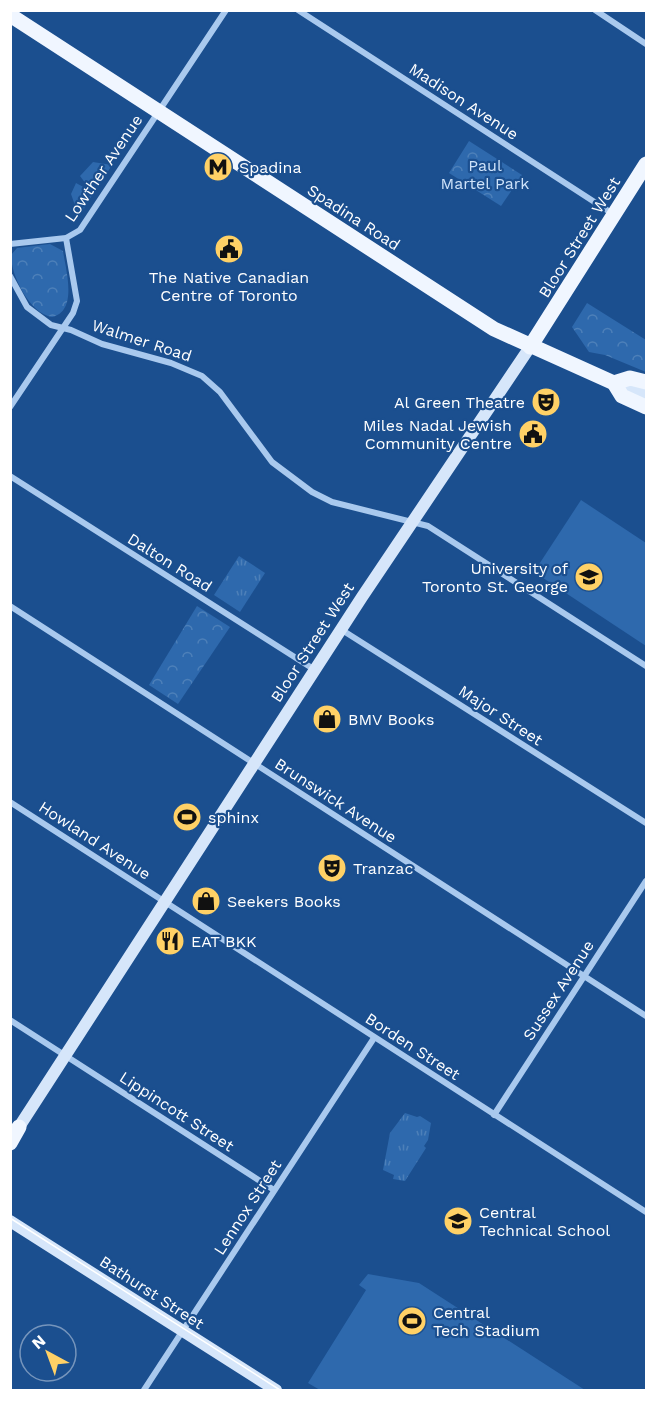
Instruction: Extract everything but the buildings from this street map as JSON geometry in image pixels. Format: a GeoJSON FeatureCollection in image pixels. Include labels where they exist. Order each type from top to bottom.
{"type":"FeatureCollection","features":[{"type":"Feature","properties":{"kind":"main road","name":"Spadina Road"},"geometry":{"type":"LineString","coordinates":[[10,15],[494,329],[530,347],[614,382]]}},
{"type":"Feature","properties":{"kind":"main road","name":"Bloor Street West"},"geometry":{"type":"LineString","coordinates":[[10,1143],[341,629],[530,347],[646,164]]}},
{"type":"Feature","properties":{"kind":"main road"},"geometry":{"type":"LineString","coordinates":[[614,382],[630,378],[646,382]]}},
{"type":"Feature","properties":{"kind":"main road"},"geometry":{"type":"LineString","coordinates":[[614,382],[646,394]]}},
{"type":"Feature","properties":{"kind":"main road"},"geometry":{"type":"LineString","coordinates":[[614,382],[622,396],[646,407]]}},
{"type":"Feature","properties":{"kind":"main road","name":"Bathurst Street"},"geometry":{"type":"LineString","coordinates":[[10,1221],[276,1390]]}},
{"type":"Feature","properties":{"kind":"street","name":"Lowther Avenue"},"geometry":{"type":"LineString","coordinates":[[10,407],[74,313],[77,301],[66,238],[80,230],[226,10]]}},
{"type":"Feature","properties":{"kind":"street","name":"Madison Avenue"},"geometry":{"type":"LineString","coordinates":[[298,10],[615,215]]}},
{"type":"Feature","properties":{"kind":"street"},"geometry":{"type":"LineString","coordinates":[[595,10],[646,44]]}},
{"type":"Feature","properties":{"kind":"street"},"geometry":{"type":"LineString","coordinates":[[10,244],[66,238]]}},
{"type":"Feature","properties":{"kind":"street","name":"Walmer Road"},"geometry":{"type":"LineString","coordinates":[[10,276],[27,307],[38,317],[102,344],[171,363],[202,376],[219,392],[261,451],[294,482],[332,502],[428,526],[646,666]]}},
{"type":"Feature","properties":{"kind":"street","name":"Dalton Road"},"geometry":{"type":"LineString","coordinates":[[10,476],[315,670]]}},
{"type":"Feature","properties":{"kind":"street","name":"Brunswick Avenue"},"geometry":{"type":"LineString","coordinates":[[10,606],[646,1016]]}},
{"type":"Feature","properties":{"kind":"street","name":"Major Street"},"geometry":{"type":"LineString","coordinates":[[341,629],[646,823]]}},
{"type":"Feature","properties":{"kind":"street","name":"Howland Avenue"},"geometry":{"type":"LineString","coordinates":[[10,801],[165,901]]}},
{"type":"Feature","properties":{"kind":"street","name":"Sussex Avenue"},"geometry":{"type":"LineString","coordinates":[[494,1115],[646,881]]}},
{"type":"Feature","properties":{"kind":"street","name":"Borden Street"},"geometry":{"type":"LineString","coordinates":[[165,901],[646,1212]]}},
{"type":"Feature","properties":{"kind":"street","name":"Lippincott Street"},"geometry":{"type":"LineString","coordinates":[[10,1020],[274,1190]]}},
{"type":"Feature","properties":{"kind":"street","name":"Lennox Street"},"geometry":{"type":"LineString","coordinates":[[144,1390],[374,1038]]}},
{"type":"Feature","properties":{"kind":"green space","name":"Paul Martel Park"},"geometry":{"type":"Polygon","coordinates":[[[469,141],[522,175],[501,206],[449,173],[469,141]]]}},
{"type":"Feature","properties":{"kind":"green space"},"geometry":{"type":"Polygon","coordinates":[[[93,162],[112,165],[98,187],[88,181],[86,184],[80,176],[93,162]]]}},
{"type":"Feature","properties":{"kind":"green space"},"geometry":{"type":"Polygon","coordinates":[[[76,183],[87,189],[90,186],[96,189],[79,217],[71,194],[76,183]]]}},
{"type":"Feature","properties":{"kind":"green space"},"geometry":{"type":"Polygon","coordinates":[[[50,244],[63,251],[68,279],[68,299],[65,307],[52,317],[36,309],[23,293],[14,273],[11,255],[17,248],[50,244]]]}},
{"type":"Feature","properties":{"kind":"green space"},"geometry":{"type":"Polygon","coordinates":[[[587,303],[646,340],[646,372],[605,355],[589,352],[572,327],[587,303]]]}},
{"type":"Feature","properties":{"kind":"green space","name":"University of Toronto St. George"},"geometry":{"type":"Polygon","coordinates":[[[581,500],[646,543],[646,646],[534,572],[581,500]]]}},
{"type":"Feature","properties":{"kind":"green space"},"geometry":{"type":"Polygon","coordinates":[[[239,556],[265,573],[240,612],[214,595],[239,556]]]}},
{"type":"Feature","properties":{"kind":"green space"},"geometry":{"type":"Polygon","coordinates":[[[197,606],[230,627],[178,704],[149,685],[197,606]]]}},
{"type":"Feature","properties":{"kind":"green space"},"geometry":{"type":"Polygon","coordinates":[[[405,1113],[420,1116],[431,1123],[428,1140],[424,1146],[426,1148],[405,1181],[393,1179],[394,1175],[383,1170],[390,1133],[405,1113]]]}},
{"type":"Feature","properties":{"kind":"green space","name":"Central Tech Stadium"},"geometry":{"type":"Polygon","coordinates":[[[368,1274],[419,1283],[585,1390],[320,1390],[308,1383],[366,1290],[359,1285],[368,1274]]]}},
{"type":"Feature","properties":{"kind":"tram line"},"geometry":{"type":"LineString","coordinates":[[10,1218],[280,1390]]}},
{"type":"Feature","properties":{"kind":"place","name":"Spadina"},"geometry":{"type":"Point","coordinates":[218,167]}},
{"type":"Feature","properties":{"kind":"place","name":"The Native Canadian Centre of Toronto"},"geometry":{"type":"Point","coordinates":[229,249]}},
{"type":"Feature","properties":{"kind":"place","name":"Al Green Theatre"},"geometry":{"type":"Point","coordinates":[546,402]}},
{"type":"Feature","properties":{"kind":"place","name":"Miles Nadal Jewish Community Centre"},"geometry":{"type":"Point","coordinates":[533,434]}},
{"type":"Feature","properties":{"kind":"place","name":"University of Toronto St. George"},"geometry":{"type":"Point","coordinates":[589,577]}},
{"type":"Feature","properties":{"kind":"place","name":"BMV Books"},"geometry":{"type":"Point","coordinates":[327,719]}},
{"type":"Feature","properties":{"kind":"place","name":"sphinx"},"geometry":{"type":"Point","coordinates":[187,817]}},
{"type":"Feature","properties":{"kind":"place","name":"Tranzac"},"geometry":{"type":"Point","coordinates":[332,868]}},
{"type":"Feature","properties":{"kind":"place","name":"Seekers Books"},"geometry":{"type":"Point","coordinates":[206,901]}},
{"type":"Feature","properties":{"kind":"place","name":"EAT BKK"},"geometry":{"type":"Point","coordinates":[170,941]}},
{"type":"Feature","properties":{"kind":"place","name":"Central Technical School"},"geometry":{"type":"Point","coordinates":[458,1221]}},
{"type":"Feature","properties":{"kind":"place","name":"Central Tech Stadium"},"geometry":{"type":"Point","coordinates":[412,1321]}}]}
